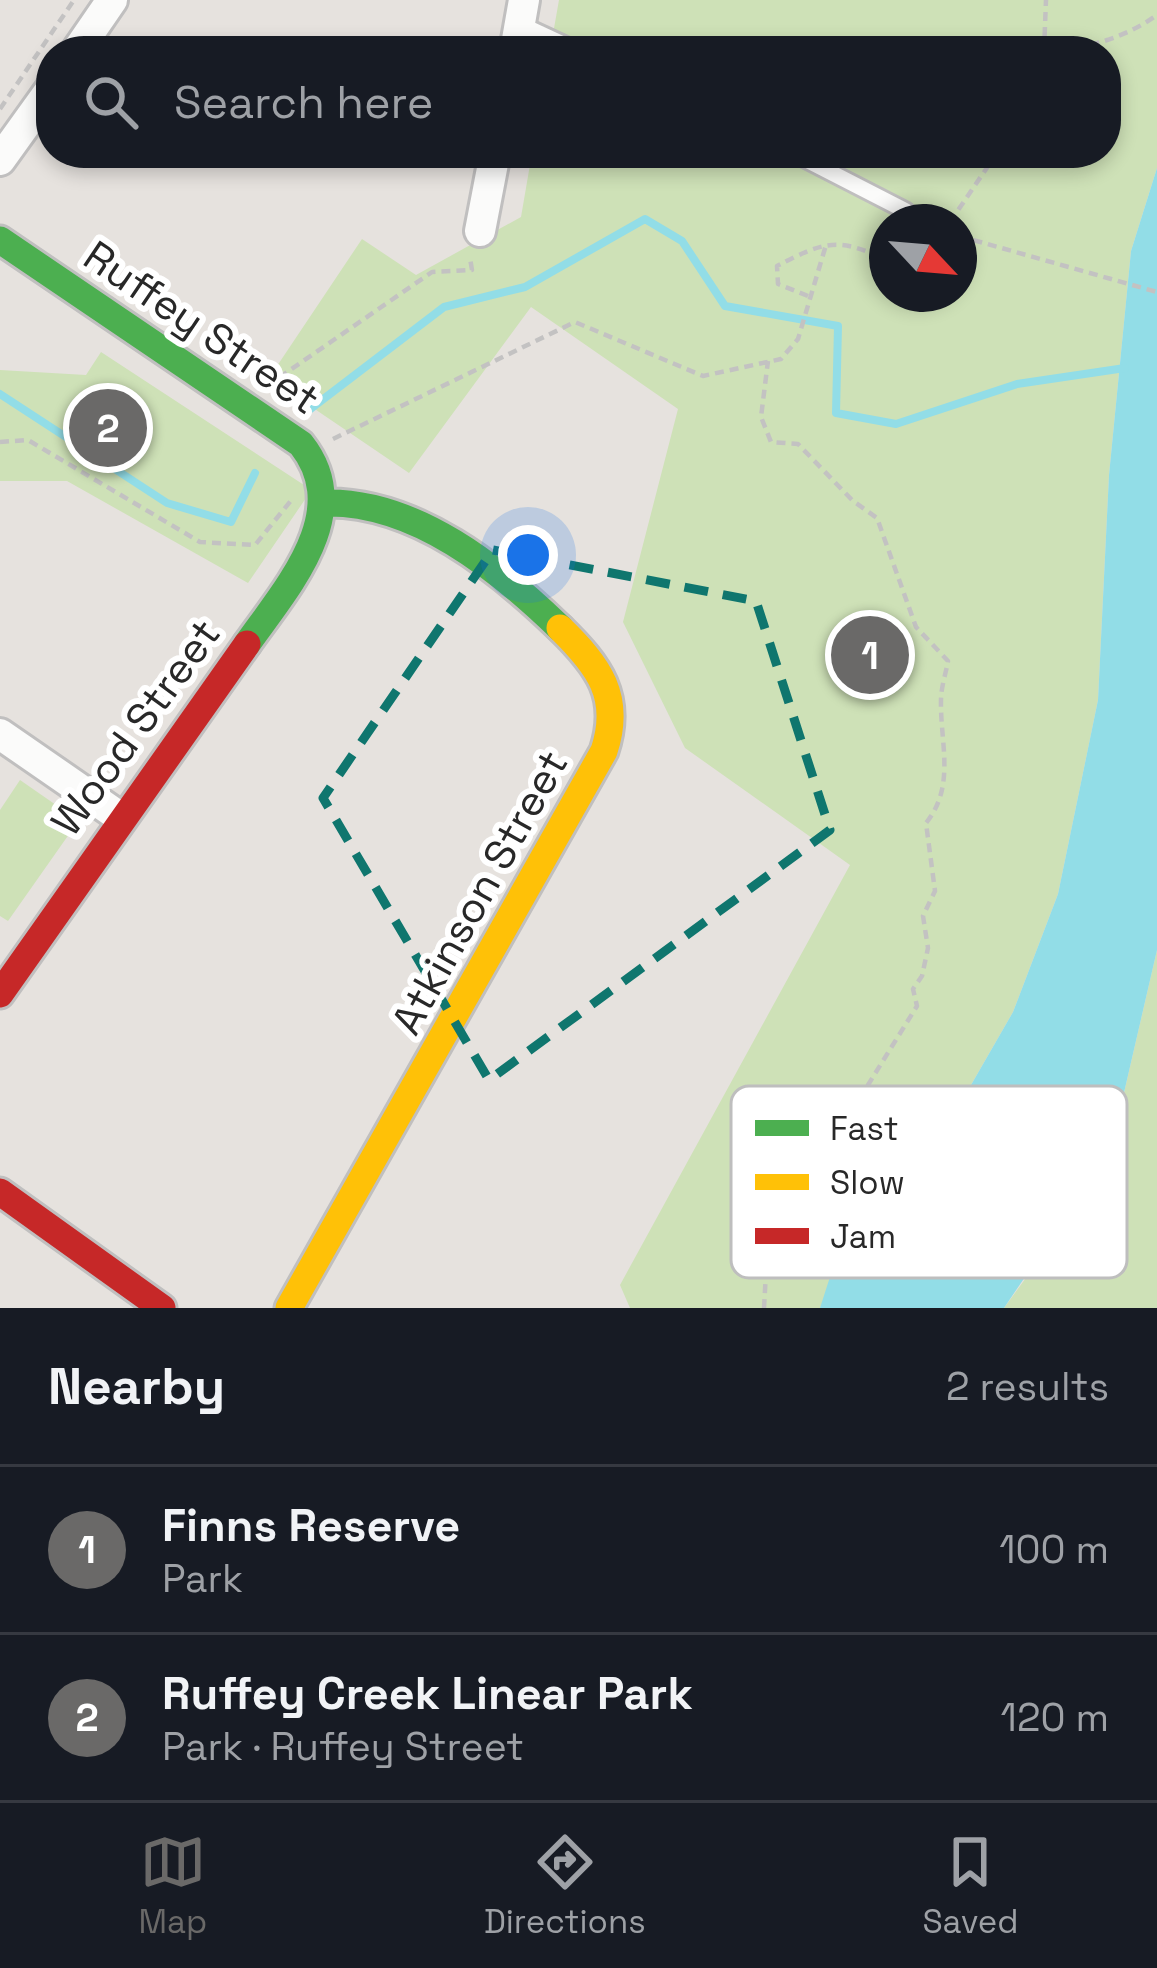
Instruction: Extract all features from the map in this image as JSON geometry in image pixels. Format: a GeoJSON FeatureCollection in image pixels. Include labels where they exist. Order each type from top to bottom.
{"type":"FeatureCollection","features":[{"type":"Feature","properties":{"kind":"street"},"geometry":{"type":"LineString","coordinates":[[87,36],[112,0]]}},
{"type":"Feature","properties":{"kind":"street"},"geometry":{"type":"LineString","coordinates":[[4,159],[36,111]]}},
{"type":"Feature","properties":{"kind":"street"},"geometry":{"type":"LineString","coordinates":[[480,231],[492,168]]}},
{"type":"Feature","properties":{"kind":"street","name":"Ruffey Street"},"geometry":{"type":"LineString","coordinates":[[0,240],[301,444],[318,463],[327,503]]}},
{"type":"Feature","properties":{"kind":"street","name":"Atkinson Street"},"geometry":{"type":"LineString","coordinates":[[290,1308],[590,783],[611,724],[611,698],[603,672],[565,629],[399,513],[362,502],[327,503]]}},
{"type":"Feature","properties":{"kind":"street","name":"Wood Street"},"geometry":{"type":"LineString","coordinates":[[0,994],[120,817],[279,599],[318,535],[327,503]]}},
{"type":"Feature","properties":{"kind":"street"},"geometry":{"type":"LineString","coordinates":[[0,734],[120,817]]}},
{"type":"Feature","properties":{"kind":"street"},"geometry":{"type":"LineString","coordinates":[[0,1192],[162,1308]]}},
{"type":"Feature","properties":{"kind":"lane"},"geometry":{"type":"LineString","coordinates":[[822,168],[892,204]]}},
{"type":"Feature","properties":{"kind":"path"},"geometry":{"type":"LineString","coordinates":[[50,36],[74,0]]}},
{"type":"Feature","properties":{"kind":"path"},"geometry":{"type":"LineString","coordinates":[[1045,36],[1046,0]]}},
{"type":"Feature","properties":{"kind":"path"},"geometry":{"type":"LineString","coordinates":[[1116,36],[1157,15]]}},
{"type":"Feature","properties":{"kind":"path"},"geometry":{"type":"LineString","coordinates":[[0,109],[36,56]]}},
{"type":"Feature","properties":{"kind":"path"},"geometry":{"type":"LineString","coordinates":[[962,204],[987,168]]}},
{"type":"Feature","properties":{"kind":"path"},"geometry":{"type":"LineString","coordinates":[[977,241],[1157,292]]}},
{"type":"Feature","properties":{"kind":"path"},"geometry":{"type":"LineString","coordinates":[[808,296],[778,284],[777,266],[826,245],[847,242],[869,252]]}},
{"type":"Feature","properties":{"kind":"path"},"geometry":{"type":"LineString","coordinates":[[0,442],[28,440],[200,542],[255,544],[332,440],[574,322],[704,376],[781,359],[798,339],[826,245]]}},
{"type":"Feature","properties":{"kind":"path"},"geometry":{"type":"LineString","coordinates":[[247,407],[270,383],[433,272],[472,270]]}},
{"type":"Feature","properties":{"kind":"path"},"geometry":{"type":"LineString","coordinates":[[768,362],[761,417],[771,442],[798,444],[877,518],[916,627],[948,661],[941,700],[947,746],[940,806],[926,823],[935,891],[923,916],[928,948],[922,976],[913,988],[917,1006],[867,1086]]}},
{"type":"Feature","properties":{"kind":"path"},"geometry":{"type":"LineString","coordinates":[[764,1308],[765,1278]]}},
{"type":"Feature","properties":{"kind":"highlighted area"},"geometry":{"type":"Polygon","coordinates":[[[493,550],[756,601],[830,830],[489,1080],[323,798],[493,550]]]}},
{"type":"Feature","properties":{"kind":"green space"},"geometry":{"type":"Polygon","coordinates":[[[559,0],[1157,0],[1157,168],[1131,251],[1109,475],[1098,700],[1058,894],[1013,1012],[970,1086],[731,1086],[731,1278],[834,1278],[820,1308],[630,1308],[620,1285],[850,865],[685,748],[623,622],[678,409],[531,307],[409,473],[269,378],[362,239],[416,275],[521,217],[529,168],[1121,168],[1121,36],[553,36],[559,0]]]}},
{"type":"Feature","properties":{"kind":"green space"},"geometry":{"type":"Polygon","coordinates":[[[101,352],[304,485],[306,498],[248,583],[67,481],[0,481],[0,370],[86,375],[101,352]]]}},
{"type":"Feature","properties":{"kind":"green space"},"geometry":{"type":"Polygon","coordinates":[[[20,780],[69,814],[72,830],[8,921],[0,916],[0,810],[20,780]]]}},
{"type":"Feature","properties":{"kind":"green space"},"geometry":{"type":"Polygon","coordinates":[[[1157,950],[1157,1308],[1004,1308],[1026,1278],[1127,1278],[1126,1086],[1157,950]]]}},
{"type":"Feature","properties":{"kind":"water"},"geometry":{"type":"Polygon","coordinates":[[[1157,168],[1157,950],[1126,1086],[970,1086],[1013,1012],[1058,894],[1098,700],[1109,475],[1131,251],[1157,168]]]}},
{"type":"Feature","properties":{"kind":"water"},"geometry":{"type":"Polygon","coordinates":[[[830,1278],[1024,1278],[1004,1308],[820,1308],[830,1278]]]}},
{"type":"Feature","properties":{"kind":"waterway"},"geometry":{"type":"LineString","coordinates":[[309,410],[444,307],[525,287],[645,219],[682,241],[725,306],[838,326],[836,413],[896,424],[1017,384],[1125,368]]}},
{"type":"Feature","properties":{"kind":"waterway"},"geometry":{"type":"LineString","coordinates":[[0,394],[167,503],[231,522],[255,473]]}},
{"type":"Feature","properties":{"kind":"traffic: fast"},"geometry":{"type":"LineString","coordinates":[[0,240],[301,444],[316,470],[321,496],[318,522],[296,573],[247,644]]}},
{"type":"Feature","properties":{"kind":"traffic: fast"},"geometry":{"type":"LineString","coordinates":[[327,503],[360,506],[423,526],[482,562],[560,628]]}},
{"type":"Feature","properties":{"kind":"traffic: slow"},"geometry":{"type":"LineString","coordinates":[[289,1308],[604,751],[610,714],[603,684],[560,628]]}},
{"type":"Feature","properties":{"kind":"traffic: jam"},"geometry":{"type":"LineString","coordinates":[[0,994],[247,644]]}},
{"type":"Feature","properties":{"kind":"traffic: jam"},"geometry":{"type":"LineString","coordinates":[[0,1192],[162,1308]]}},
{"type":"Feature","properties":{"kind":"place","name":"Ruffey Creek Linear Park"},"geometry":{"type":"Point","coordinates":[108,428]}},
{"type":"Feature","properties":{"kind":"place","name":"Finns Reserve"},"geometry":{"type":"Point","coordinates":[870,655]}}]}
